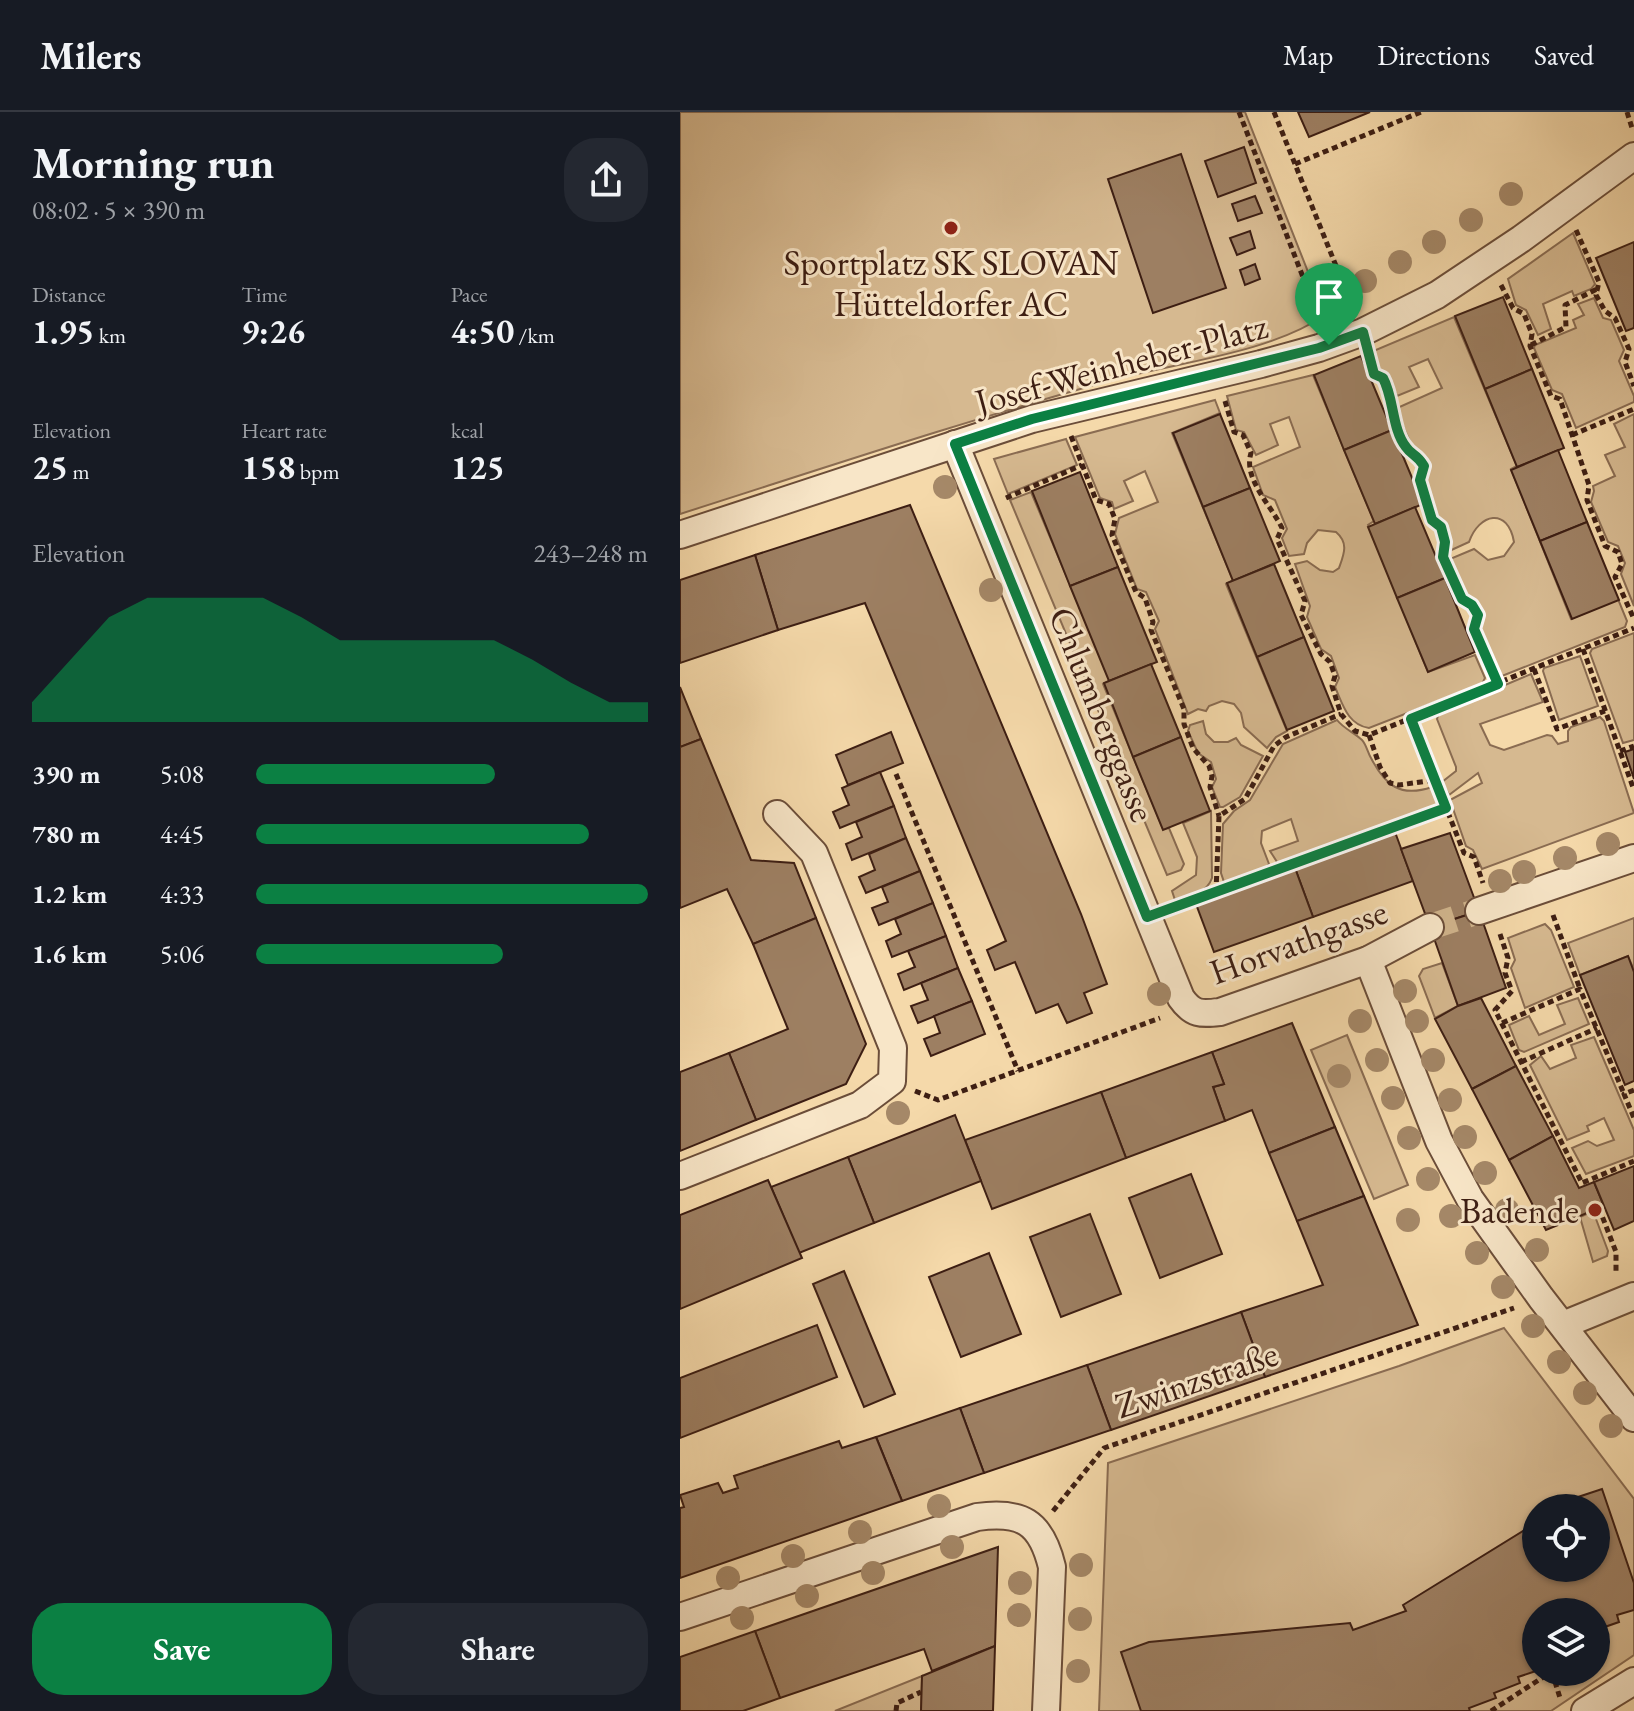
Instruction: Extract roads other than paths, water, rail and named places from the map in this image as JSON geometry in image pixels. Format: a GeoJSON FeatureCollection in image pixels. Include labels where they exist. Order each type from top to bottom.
{"type":"FeatureCollection","features":[{"type":"Feature","properties":{"kind":"street","name":"Josef-Weinheber-Platz"},"geometry":{"type":"LineString","coordinates":[[680,535],[1032,419],[1329,345],[1363,332],[1437,295],[1634,156]]}},
{"type":"Feature","properties":{"kind":"street","name":"Chlumberggasse"},"geometry":{"type":"LineString","coordinates":[[955,444],[1147,917],[1181,998],[1189,1009]]}},
{"type":"Feature","properties":{"kind":"street"},"geometry":{"type":"LineString","coordinates":[[680,1176],[860,1105],[892,1081],[893,1048],[814,853],[777,814]]}},
{"type":"Feature","properties":{"kind":"street"},"geometry":{"type":"LineString","coordinates":[[1485,909],[1634,858]]}},
{"type":"Feature","properties":{"kind":"street","name":"Horvathgasse"},"geometry":{"type":"LineString","coordinates":[[1189,1009],[1203,1013],[1220,1012],[1368,960],[1430,927]]}},
{"type":"Feature","properties":{"kind":"street"},"geometry":{"type":"LineString","coordinates":[[1368,960],[1439,1141],[1470,1199],[1541,1298],[1634,1418]]}},
{"type":"Feature","properties":{"kind":"street"},"geometry":{"type":"LineString","coordinates":[[1563,1325],[1626,1299]]}},
{"type":"Feature","properties":{"kind":"street"},"geometry":{"type":"LineString","coordinates":[[680,1617],[977,1517],[1002,1514],[1023,1519],[1037,1530],[1048,1548],[1052,1567],[1046,1711]]}},
{"type":"Feature","properties":{"kind":"street"},"geometry":{"type":"LineString","coordinates":[[1573,1708],[1634,1681]]}},
{"type":"Feature","properties":{"kind":"tunnel"},"geometry":{"type":"LineString","coordinates":[[1430,927],[1479,911]]}},
{"type":"Feature","properties":{"kind":"place","name":"Sportplatz SK SLOVAN Hütteldorfer AC"},"geometry":{"type":"Point","coordinates":[951,228]}},
{"type":"Feature","properties":{"kind":"place","name":"Badende"},"geometry":{"type":"Point","coordinates":[1595,1210]}}]}
